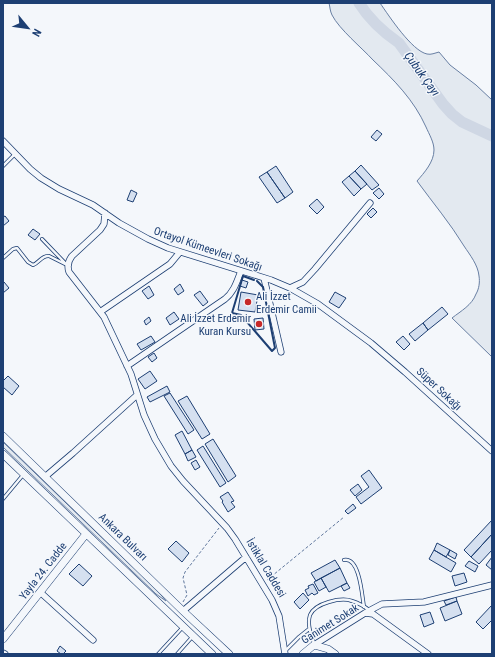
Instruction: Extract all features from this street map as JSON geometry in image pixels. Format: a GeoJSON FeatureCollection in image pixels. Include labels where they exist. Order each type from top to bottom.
{"type":"FeatureCollection","features":[{"type":"Feature","properties":{"kind":"main road","name":"Ankara Bulvarı"},"geometry":{"type":"LineString","coordinates":[[3,436],[229,654]]}},
{"type":"Feature","properties":{"kind":"main road","name":"Ankara Bulvarı"},"geometry":{"type":"LineString","coordinates":[[3,454],[212,654]]}},
{"type":"Feature","properties":{"kind":"main road","name":"Yayla 24. Cadde"},"geometry":{"type":"LineString","coordinates":[[3,639],[86,534]]}},
{"type":"Feature","properties":{"kind":"main road","name":"Ganimet Sokak"},"geometry":{"type":"LineString","coordinates":[[303,654],[314,646]]}},
{"type":"Feature","properties":{"kind":"main road"},"geometry":{"type":"LineString","coordinates":[[314,646],[328,649],[335,654]]}},
{"type":"Feature","properties":{"kind":"street","name":"Ortayol Kümeevleri Sokağı"},"geometry":{"type":"LineString","coordinates":[[3,141],[35,174],[49,183],[93,205],[119,223],[148,239],[168,248],[264,278],[290,288],[318,304],[371,343]]}},
{"type":"Feature","properties":{"kind":"street"},"geometry":{"type":"LineString","coordinates":[[290,288],[303,282],[370,203]]}},
{"type":"Feature","properties":{"kind":"street"},"geometry":{"type":"LineString","coordinates":[[68,266],[69,259],[102,227],[104,224],[105,213]]}},
{"type":"Feature","properties":{"kind":"street"},"geometry":{"type":"LineString","coordinates":[[100,312],[170,264],[180,252]]}},
{"type":"Feature","properties":{"kind":"street","name":"İstiklal Caddesi"},"geometry":{"type":"LineString","coordinates":[[68,266],[72,277],[100,312],[106,322],[127,366],[149,427],[171,466],[183,481],[223,523],[246,556],[272,600],[279,616],[285,653]]}},
{"type":"Feature","properties":{"kind":"street"},"geometry":{"type":"LineString","coordinates":[[127,366],[225,299],[234,289],[241,271]]}},
{"type":"Feature","properties":{"kind":"street"},"geometry":{"type":"LineString","coordinates":[[264,278],[281,352]]}},
{"type":"Feature","properties":{"kind":"street","name":"Süper Sokağı"},"geometry":{"type":"LineString","coordinates":[[371,343],[492,451]]}},
{"type":"Feature","properties":{"kind":"street"},"geometry":{"type":"LineString","coordinates":[[46,476],[137,395]]}},
{"type":"Feature","properties":{"kind":"street"},"geometry":{"type":"LineString","coordinates":[[183,611],[246,556]]}},
{"type":"Feature","properties":{"kind":"street"},"geometry":{"type":"LineString","coordinates":[[366,610],[382,604],[424,602],[492,585]]}},
{"type":"Feature","properties":{"kind":"street"},"geometry":{"type":"LineString","coordinates":[[40,592],[93,640]]}},
{"type":"Feature","properties":{"kind":"street","name":"Ganimet Sokak"},"geometry":{"type":"LineString","coordinates":[[314,646],[366,610],[428,654]]}},
{"type":"Feature","properties":{"kind":"lane"},"geometry":{"type":"LineString","coordinates":[[3,166],[15,154]]}},
{"type":"Feature","properties":{"kind":"lane"},"geometry":{"type":"LineString","coordinates":[[42,239],[68,266]]}},
{"type":"Feature","properties":{"kind":"lane"},"geometry":{"type":"LineString","coordinates":[[3,258],[17,248],[28,262],[33,265],[47,255],[68,266]]}},
{"type":"Feature","properties":{"kind":"lane"},"geometry":{"type":"LineString","coordinates":[[3,500],[25,474]]}},
{"type":"Feature","properties":{"kind":"lane"},"geometry":{"type":"LineString","coordinates":[[344,560],[350,561],[359,575],[366,610]]}},
{"type":"Feature","properties":{"kind":"lane"},"geometry":{"type":"LineString","coordinates":[[314,646],[309,630],[309,624],[310,616],[318,606],[344,600],[351,600],[366,610]]}},
{"type":"Feature","properties":{"kind":"lane"},"geometry":{"type":"LineString","coordinates":[[158,654],[184,626]]}},
{"type":"Feature","properties":{"kind":"lane"},"geometry":{"type":"LineString","coordinates":[[285,653],[299,637],[309,630]]}},
{"type":"Feature","properties":{"kind":"lane"},"geometry":{"type":"LineString","coordinates":[[177,654],[194,636]]}},
{"type":"Feature","properties":{"kind":"path"},"geometry":{"type":"LineString","coordinates":[[262,583],[344,517]]}},
{"type":"Feature","properties":{"kind":"path"},"geometry":{"type":"LineString","coordinates":[[183,602],[187,595],[183,578],[185,572],[223,523]]}},
{"type":"Feature","properties":{"kind":"shaded area"},"geometry":{"type":"Polygon","coordinates":[[[329,3],[380,3],[401,32],[415,47],[427,54],[439,52],[450,65],[476,85],[492,100],[492,357],[452,318],[466,308],[472,301],[478,290],[479,278],[477,268],[471,257],[447,221],[417,181],[428,167],[434,154],[434,147],[430,135],[416,108],[403,91],[335,20],[330,10],[329,3]]]}},
{"type":"Feature","properties":{"kind":"shaded area"},"geometry":{"type":"Polygon","coordinates":[[[3,442],[158,591],[166,601],[156,594],[3,447],[3,442]]]}},
{"type":"Feature","properties":{"kind":"building"},"geometry":{"type":"Polygon","coordinates":[[[377,130],[382,134],[376,141],[371,137],[377,130]]]}},
{"type":"Feature","properties":{"kind":"building"},"geometry":{"type":"Polygon","coordinates":[[[361,165],[379,185],[372,190],[355,171],[361,165]]]}},
{"type":"Feature","properties":{"kind":"building"},"geometry":{"type":"Polygon","coordinates":[[[276,166],[293,192],[285,198],[267,172],[276,166]]]}},
{"type":"Feature","properties":{"kind":"building"},"geometry":{"type":"Polygon","coordinates":[[[355,171],[367,184],[361,189],[349,176],[355,171]]]}},
{"type":"Feature","properties":{"kind":"building"},"geometry":{"type":"Polygon","coordinates":[[[267,172],[285,198],[277,203],[259,177],[267,172]]]}},
{"type":"Feature","properties":{"kind":"building"},"geometry":{"type":"Polygon","coordinates":[[[349,176],[361,189],[354,196],[342,182],[349,176]]]}},
{"type":"Feature","properties":{"kind":"building"},"geometry":{"type":"Polygon","coordinates":[[[379,188],[384,194],[379,199],[373,193],[379,188]]]}},
{"type":"Feature","properties":{"kind":"building"},"geometry":{"type":"Polygon","coordinates":[[[131,190],[137,193],[133,202],[127,200],[131,190]]]}},
{"type":"Feature","properties":{"kind":"building"},"geometry":{"type":"Polygon","coordinates":[[[317,199],[324,207],[317,214],[309,206],[317,199]]]}},
{"type":"Feature","properties":{"kind":"building"},"geometry":{"type":"Polygon","coordinates":[[[373,208],[377,212],[371,218],[367,214],[373,208]]]}},
{"type":"Feature","properties":{"kind":"building"},"geometry":{"type":"Polygon","coordinates":[[[5,216],[9,221],[3,226],[3,217],[5,216]]]}},
{"type":"Feature","properties":{"kind":"building"},"geometry":{"type":"Polygon","coordinates":[[[33,229],[40,234],[35,240],[28,235],[33,229]]]}},
{"type":"Feature","properties":{"kind":"building"},"geometry":{"type":"Polygon","coordinates":[[[242,280],[248,282],[246,288],[240,286],[242,280]]]}},
{"type":"Feature","properties":{"kind":"building"},"geometry":{"type":"Polygon","coordinates":[[[4,282],[9,288],[3,293],[3,283],[4,282]]]}},
{"type":"Feature","properties":{"kind":"building"},"geometry":{"type":"Polygon","coordinates":[[[180,284],[184,291],[178,295],[174,289],[180,284]]]}},
{"type":"Feature","properties":{"kind":"building"},"geometry":{"type":"Polygon","coordinates":[[[149,286],[154,295],[148,299],[142,291],[149,286]]]}},
{"type":"Feature","properties":{"kind":"building"},"geometry":{"type":"Polygon","coordinates":[[[200,291],[208,302],[203,306],[194,295],[200,291]]]}},
{"type":"Feature","properties":{"kind":"building","name":"Ali İzzet Erdemir Camii"},"geometry":{"type":"Polygon","coordinates":[[[241,292],[258,295],[255,312],[238,310],[241,292]]]}},
{"type":"Feature","properties":{"kind":"building"},"geometry":{"type":"Polygon","coordinates":[[[335,292],[346,298],[339,308],[329,302],[335,292]]]}},
{"type":"Feature","properties":{"kind":"building"},"geometry":{"type":"Polygon","coordinates":[[[442,307],[448,314],[428,330],[423,323],[442,307]]]}},
{"type":"Feature","properties":{"kind":"building"},"geometry":{"type":"Polygon","coordinates":[[[174,312],[179,319],[170,325],[166,318],[174,312]]]}},
{"type":"Feature","properties":{"kind":"building"},"geometry":{"type":"Polygon","coordinates":[[[149,317],[151,321],[146,325],[144,321],[149,317]]]}},
{"type":"Feature","properties":{"kind":"building","name":"Ali İzzet Erdemir Kuran Kursu"},"geometry":{"type":"Polygon","coordinates":[[[263,318],[264,329],[255,330],[254,319],[263,318]]]}},
{"type":"Feature","properties":{"kind":"building"},"geometry":{"type":"Polygon","coordinates":[[[423,323],[428,330],[415,341],[409,334],[423,323]]]}},
{"type":"Feature","properties":{"kind":"building"},"geometry":{"type":"Polygon","coordinates":[[[151,336],[155,342],[141,350],[137,344],[151,336]]]}},
{"type":"Feature","properties":{"kind":"building"},"geometry":{"type":"Polygon","coordinates":[[[403,336],[410,344],[404,350],[396,342],[403,336]]]}},
{"type":"Feature","properties":{"kind":"building"},"geometry":{"type":"Polygon","coordinates":[[[154,353],[157,358],[152,362],[148,357],[154,353]]]}},
{"type":"Feature","properties":{"kind":"building"},"geometry":{"type":"Polygon","coordinates":[[[150,371],[157,381],[145,389],[138,379],[150,371]]]}},
{"type":"Feature","properties":{"kind":"building"},"geometry":{"type":"Polygon","coordinates":[[[8,376],[19,386],[12,395],[3,387],[3,381],[8,376]]]}},
{"type":"Feature","properties":{"kind":"building"},"geometry":{"type":"Polygon","coordinates":[[[167,386],[170,392],[150,402],[147,397],[167,386]]]}},
{"type":"Feature","properties":{"kind":"building"},"geometry":{"type":"Polygon","coordinates":[[[170,393],[194,430],[188,434],[164,396],[170,393]]]}},
{"type":"Feature","properties":{"kind":"building"},"geometry":{"type":"Polygon","coordinates":[[[187,396],[210,434],[202,439],[178,401],[187,396]]]}},
{"type":"Feature","properties":{"kind":"building"},"geometry":{"type":"Polygon","coordinates":[[[182,431],[192,450],[185,454],[175,435],[182,431]]]}},
{"type":"Feature","properties":{"kind":"building"},"geometry":{"type":"Polygon","coordinates":[[[213,439],[236,476],[228,482],[205,444],[213,439]]]}},
{"type":"Feature","properties":{"kind":"building"},"geometry":{"type":"Polygon","coordinates":[[[203,446],[226,483],[220,487],[197,450],[203,446]]]}},
{"type":"Feature","properties":{"kind":"building"},"geometry":{"type":"Polygon","coordinates":[[[192,450],[196,457],[188,461],[185,454],[192,450]]]}},
{"type":"Feature","properties":{"kind":"building"},"geometry":{"type":"Polygon","coordinates":[[[196,460],[200,467],[195,470],[191,463],[196,460]]]}},
{"type":"Feature","properties":{"kind":"building"},"geometry":{"type":"Polygon","coordinates":[[[369,470],[382,488],[361,504],[356,497],[369,487],[361,476],[369,470]]]}},
{"type":"Feature","properties":{"kind":"building"},"geometry":{"type":"Polygon","coordinates":[[[358,484],[362,490],[355,496],[350,490],[358,484]]]}},
{"type":"Feature","properties":{"kind":"building"},"geometry":{"type":"Polygon","coordinates":[[[228,492],[234,501],[231,502],[235,507],[228,512],[220,497],[228,492]]]}},
{"type":"Feature","properties":{"kind":"building"},"geometry":{"type":"Polygon","coordinates":[[[353,504],[356,508],[348,514],[345,511],[353,504]]]}},
{"type":"Feature","properties":{"kind":"building"},"geometry":{"type":"Polygon","coordinates":[[[492,520],[492,534],[471,557],[464,550],[492,520]]]}},
{"type":"Feature","properties":{"kind":"building"},"geometry":{"type":"Polygon","coordinates":[[[492,534],[492,550],[479,564],[471,557],[492,534]]]}},
{"type":"Feature","properties":{"kind":"building"},"geometry":{"type":"Polygon","coordinates":[[[176,541],[189,553],[182,562],[168,549],[176,541]]]}},
{"type":"Feature","properties":{"kind":"building"},"geometry":{"type":"Polygon","coordinates":[[[437,543],[450,550],[446,557],[434,550],[437,543]]]}},
{"type":"Feature","properties":{"kind":"building"},"geometry":{"type":"Polygon","coordinates":[[[434,550],[456,563],[451,572],[429,559],[434,550]]]}},
{"type":"Feature","properties":{"kind":"building"},"geometry":{"type":"Polygon","coordinates":[[[450,550],[457,554],[455,559],[448,555],[450,550]]]}},
{"type":"Feature","properties":{"kind":"building"},"geometry":{"type":"Polygon","coordinates":[[[492,557],[492,570],[486,565],[492,557]]]}},
{"type":"Feature","properties":{"kind":"building"},"geometry":{"type":"Polygon","coordinates":[[[335,560],[340,568],[316,581],[311,573],[335,560]]]}},
{"type":"Feature","properties":{"kind":"building"},"geometry":{"type":"Polygon","coordinates":[[[469,561],[478,566],[475,572],[465,566],[469,561]]]}},
{"type":"Feature","properties":{"kind":"building"},"geometry":{"type":"Polygon","coordinates":[[[79,564],[92,576],[83,586],[69,574],[79,564]]]}},
{"type":"Feature","properties":{"kind":"building"},"geometry":{"type":"Polygon","coordinates":[[[340,568],[347,583],[329,592],[321,578],[340,568]]]}},
{"type":"Feature","properties":{"kind":"building"},"geometry":{"type":"Polygon","coordinates":[[[464,573],[467,582],[455,586],[452,576],[464,573]]]}},
{"type":"Feature","properties":{"kind":"building"},"geometry":{"type":"Polygon","coordinates":[[[321,578],[326,587],[319,591],[314,582],[321,578]]]}},
{"type":"Feature","properties":{"kind":"building"},"geometry":{"type":"Polygon","coordinates":[[[347,583],[350,588],[344,591],[341,586],[347,583]]]}},
{"type":"Feature","properties":{"kind":"building"},"geometry":{"type":"Polygon","coordinates":[[[313,584],[318,593],[314,595],[312,593],[308,596],[305,590],[309,588],[308,586],[313,584]]]}},
{"type":"Feature","properties":{"kind":"building"},"geometry":{"type":"Polygon","coordinates":[[[303,593],[309,600],[300,609],[294,602],[303,593]]]}},
{"type":"Feature","properties":{"kind":"building"},"geometry":{"type":"Polygon","coordinates":[[[456,597],[457,601],[446,605],[444,601],[456,597]]]}},
{"type":"Feature","properties":{"kind":"building"},"geometry":{"type":"Polygon","coordinates":[[[457,601],[462,614],[445,621],[440,608],[457,601]]]}},
{"type":"Feature","properties":{"kind":"building"},"geometry":{"type":"Polygon","coordinates":[[[492,605],[492,620],[483,629],[476,622],[492,605]]]}},
{"type":"Feature","properties":{"kind":"building"},"geometry":{"type":"Polygon","coordinates":[[[430,612],[434,623],[424,627],[420,615],[430,612]]]}},
{"type":"Feature","properties":{"kind":"building"},"geometry":{"type":"Polygon","coordinates":[[[60,646],[66,651],[63,654],[57,651],[60,646]]]}},
{"type":"Feature","properties":{"kind":"waterway","name":"Çubuk Çayı"},"geometry":{"type":"LineString","coordinates":[[359,3],[377,25],[399,43],[443,104],[452,114],[462,122],[492,136]]}},
{"type":"Feature","properties":{"kind":"wall"},"geometry":{"type":"LineString","coordinates":[[254,280],[243,276],[232,313],[241,315],[272,351],[275,348],[263,287],[257,281]]}},
{"type":"Feature","properties":{"kind":"place","name":"Ali İzzet Erdemir Camii"},"geometry":{"type":"Point","coordinates":[248,302]}},
{"type":"Feature","properties":{"kind":"place","name":"Ali İzzet Erdemir Kuran Kursu"},"geometry":{"type":"Point","coordinates":[259,324]}}]}
